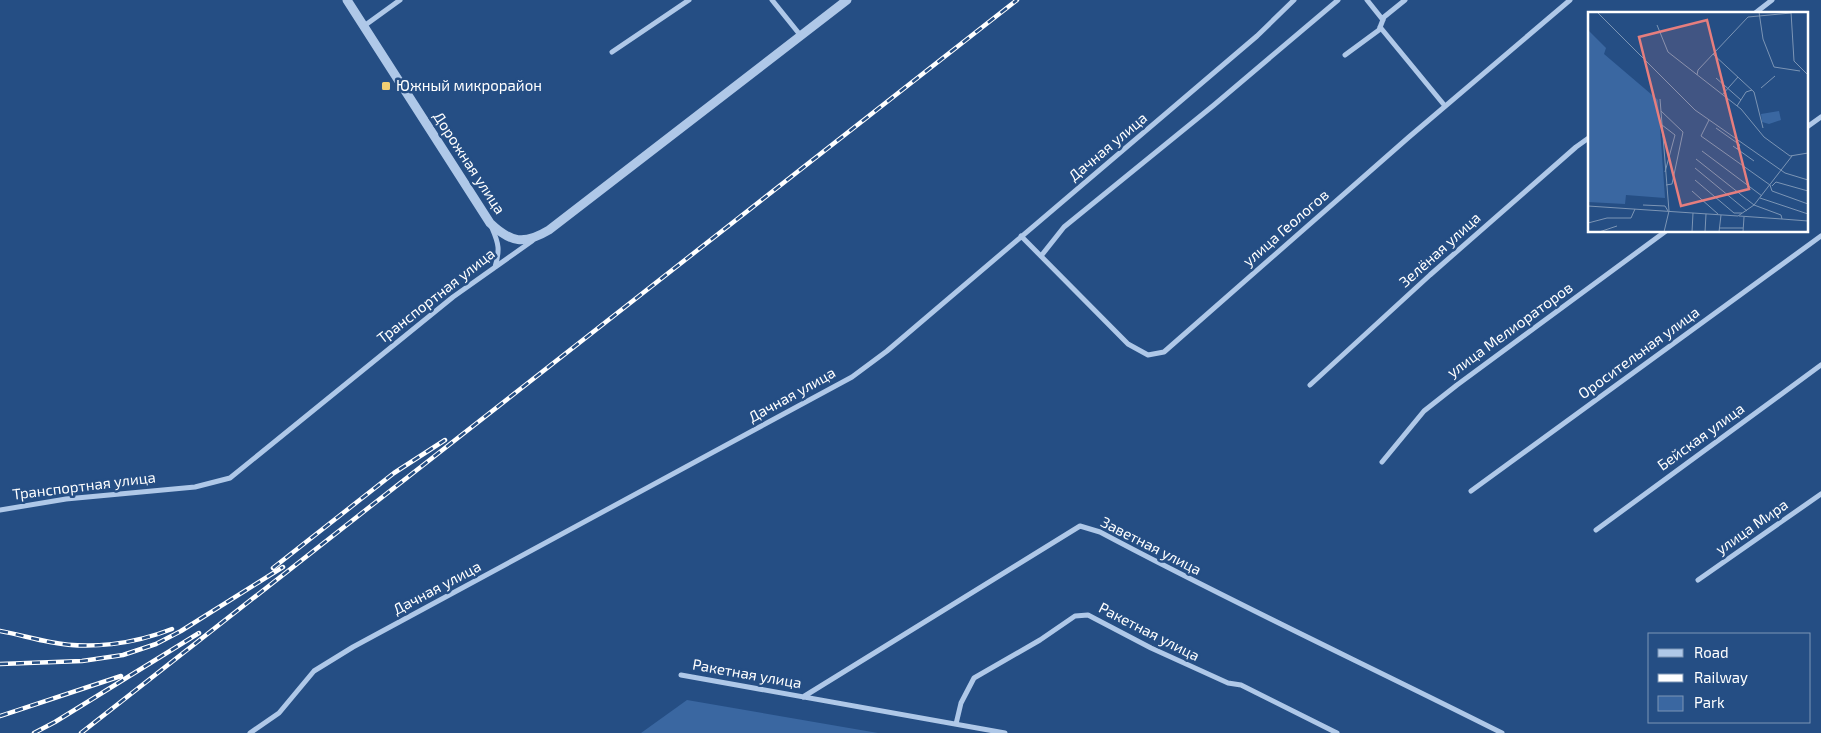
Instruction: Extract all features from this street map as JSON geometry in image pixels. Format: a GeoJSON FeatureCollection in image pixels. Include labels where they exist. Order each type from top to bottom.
{"type":"FeatureCollection","features":[{"type":"Feature","properties":{"kind":"street","name":"Дорожная улица"},"geometry":{"type":"LineString","coordinates":[[347,0],[490,223],[501,234],[512,239],[523,241],[535,238]]}},
{"type":"Feature","properties":{"kind":"street"},"geometry":{"type":"LineString","coordinates":[[364,26],[400,0]]}},
{"type":"Feature","properties":{"kind":"street"},"geometry":{"type":"LineString","coordinates":[[612,52],[689,0]]}},
{"type":"Feature","properties":{"kind":"street"},"geometry":{"type":"LineString","coordinates":[[772,0],[801,36]]}},
{"type":"Feature","properties":{"kind":"street","name":"Транспортная улица"},"geometry":{"type":"LineString","coordinates":[[0,510],[66,499],[195,487],[230,478],[453,297],[549,230],[847,0]]}},
{"type":"Feature","properties":{"kind":"street","name":"Дачная улица"},"geometry":{"type":"LineString","coordinates":[[250,733],[279,713],[314,671],[353,647],[852,377],[887,351],[1250,42],[1294,0]]}},
{"type":"Feature","properties":{"kind":"street"},"geometry":{"type":"LineString","coordinates":[[1041,256],[1064,227],[1214,105],[1338,0]]}},
{"type":"Feature","properties":{"kind":"street"},"geometry":{"type":"LineString","coordinates":[[1367,0],[1383,20]]}},
{"type":"Feature","properties":{"kind":"street"},"geometry":{"type":"LineString","coordinates":[[1345,55],[1379,30],[1384,17],[1405,0]]}},
{"type":"Feature","properties":{"kind":"street","name":"улица Геологов"},"geometry":{"type":"LineString","coordinates":[[1021,236],[1128,344],[1148,355],[1164,352],[1445,106],[1570,0]]}},
{"type":"Feature","properties":{"kind":"street"},"geometry":{"type":"LineString","coordinates":[[1757,12],[1772,0]]}},
{"type":"Feature","properties":{"kind":"street"},"geometry":{"type":"LineString","coordinates":[[1380,27],[1445,106]]}},
{"type":"Feature","properties":{"kind":"street"},"geometry":{"type":"LineString","coordinates":[[1808,126],[1821,117]]}},
{"type":"Feature","properties":{"kind":"street","name":"Зелёная улица"},"geometry":{"type":"LineString","coordinates":[[1310,385],[1430,275],[1588,139]]}},
{"type":"Feature","properties":{"kind":"street"},"geometry":{"type":"LineString","coordinates":[[490,223],[498,243],[495,267]]}},
{"type":"Feature","properties":{"kind":"street","name":"улица Мелиораторов"},"geometry":{"type":"LineString","coordinates":[[1382,462],[1424,411],[1665,232]]}},
{"type":"Feature","properties":{"kind":"street","name":"Оросительная улица"},"geometry":{"type":"LineString","coordinates":[[1471,491],[1821,236]]}},
{"type":"Feature","properties":{"kind":"street","name":"Бейская улица"},"geometry":{"type":"LineString","coordinates":[[1596,530],[1821,364]]}},
{"type":"Feature","properties":{"kind":"street","name":"улица Мира"},"geometry":{"type":"LineString","coordinates":[[1698,580],[1821,494]]}},
{"type":"Feature","properties":{"kind":"street","name":"Заветная улица"},"geometry":{"type":"LineString","coordinates":[[803,697],[1080,526],[1100,532],[1268,618],[1398,680],[1502,733]]}},
{"type":"Feature","properties":{"kind":"street","name":"Ракетная улица"},"geometry":{"type":"LineString","coordinates":[[956,724],[961,703],[974,678],[1040,640],[1075,616],[1088,615],[1108,627],[1176,660],[1228,683],[1242,685],[1337,733]]}},
{"type":"Feature","properties":{"kind":"street","name":"Ракетная улица"},"geometry":{"type":"LineString","coordinates":[[681,675],[1005,733]]}},
{"type":"Feature","properties":{"kind":"green space"},"geometry":{"type":"Polygon","coordinates":[[[687,700],[878,733],[641,733],[687,700]]]}},
{"type":"Feature","properties":{"kind":"railway"},"geometry":{"type":"LineString","coordinates":[[81,733],[1017,0]]}},
{"type":"Feature","properties":{"kind":"railway"},"geometry":{"type":"LineString","coordinates":[[273,568],[394,473],[445,440]]}},
{"type":"Feature","properties":{"kind":"railway"},"geometry":{"type":"LineString","coordinates":[[0,664],[82,661],[123,655],[156,644],[181,631],[283,567]]}},
{"type":"Feature","properties":{"kind":"railway"},"geometry":{"type":"LineString","coordinates":[[0,631],[44,641],[96,645],[127,642],[172,629]]}},
{"type":"Feature","properties":{"kind":"railway"},"geometry":{"type":"LineString","coordinates":[[34,733],[199,633]]}},
{"type":"Feature","properties":{"kind":"railway"},"geometry":{"type":"LineString","coordinates":[[0,716],[121,676]]}},
{"type":"Feature","properties":{"kind":"place","name":"Южный микрорайон"},"geometry":{"type":"Point","coordinates":[386,86]}}]}
